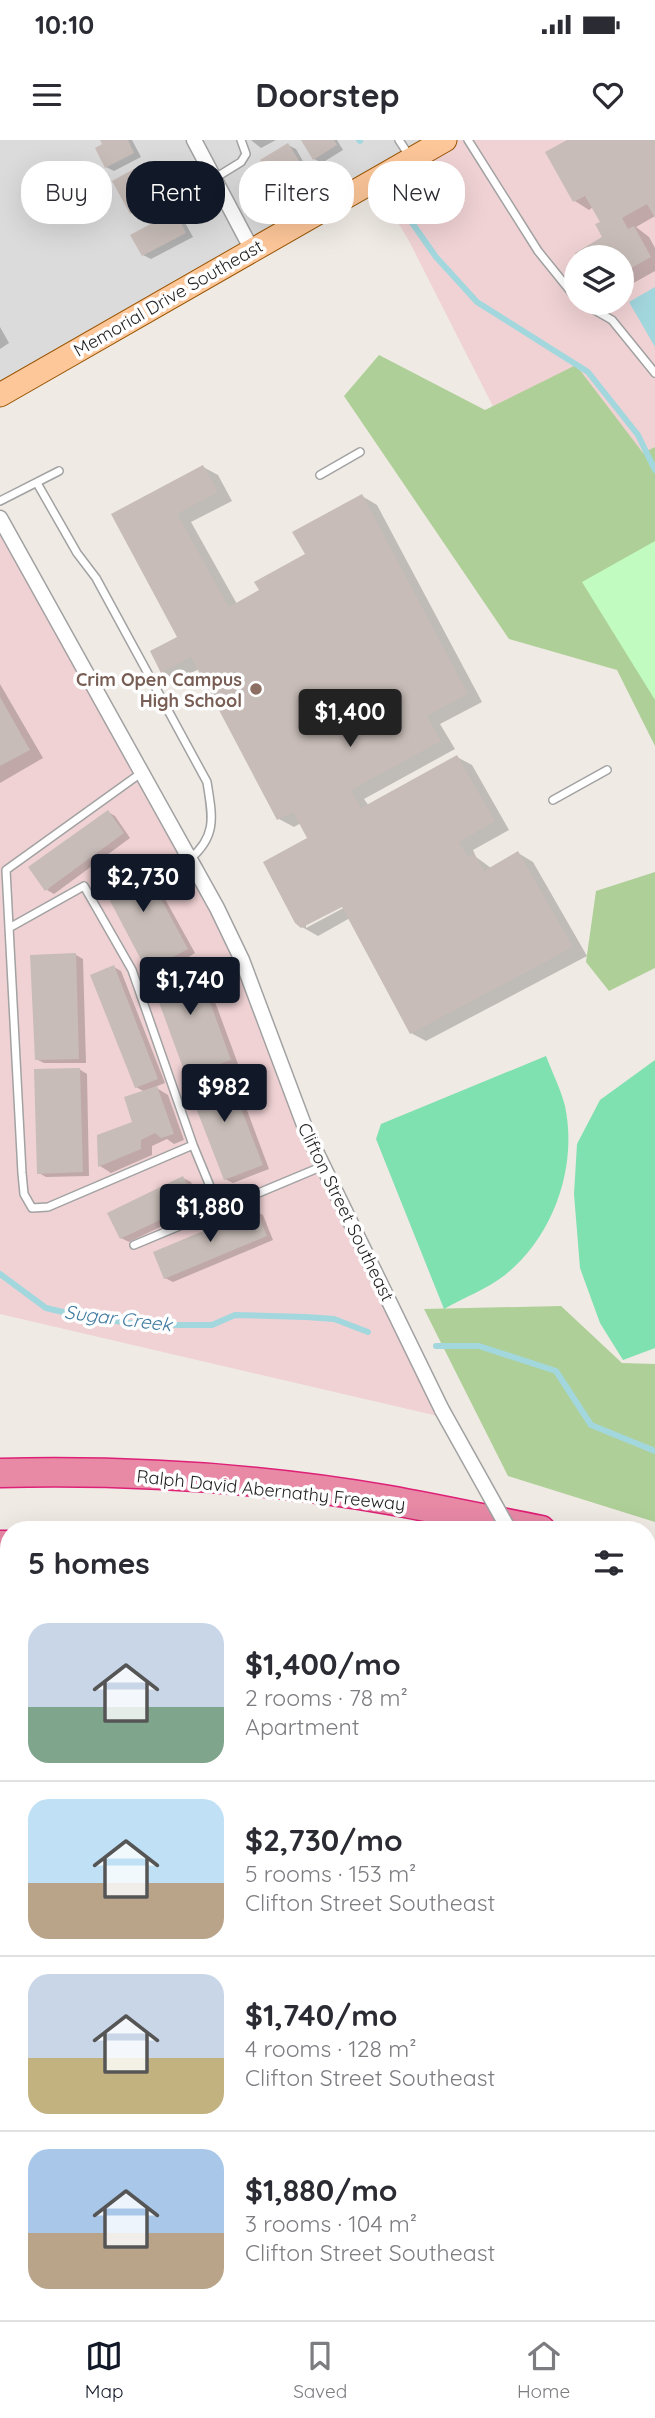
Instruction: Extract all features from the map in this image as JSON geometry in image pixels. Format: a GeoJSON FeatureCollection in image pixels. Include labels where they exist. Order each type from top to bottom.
{"type":"FeatureCollection","features":[{"type":"Feature","properties":{"kind":"highway","name":"Ralph David Abernathy Freeway"},"geometry":{"type":"LineString","coordinates":[[0,1473],[73,1471],[191,1477],[386,1500],[494,1521]]}},
{"type":"Feature","properties":{"kind":"main road","name":"Memorial Drive Southeast"},"geometry":{"type":"LineString","coordinates":[[0,395],[251,250],[405,150],[445,140]]}},
{"type":"Feature","properties":{"kind":"street"},"geometry":{"type":"LineString","coordinates":[[194,140],[206,161]]}},
{"type":"Feature","properties":{"kind":"street"},"geometry":{"type":"LineString","coordinates":[[225,198],[251,250]]}},
{"type":"Feature","properties":{"kind":"street","name":"Clifton Street Southeast"},"geometry":{"type":"LineString","coordinates":[[0,518],[242,960],[285,1080],[323,1166],[442,1410],[504,1521]]}},
{"type":"Feature","properties":{"kind":"lane"},"geometry":{"type":"LineString","coordinates":[[468,140],[538,251],[564,283]]}},
{"type":"Feature","properties":{"kind":"lane"},"geometry":{"type":"LineString","coordinates":[[225,172],[241,162],[246,154],[243,144]]}},
{"type":"Feature","properties":{"kind":"lane"},"geometry":{"type":"LineString","coordinates":[[603,315],[612,320],[655,373]]}},
{"type":"Feature","properties":{"kind":"lane"},"geometry":{"type":"LineString","coordinates":[[320,475],[360,452]]}},
{"type":"Feature","properties":{"kind":"lane"},"geometry":{"type":"LineString","coordinates":[[0,501],[59,471]]}},
{"type":"Feature","properties":{"kind":"lane"},"geometry":{"type":"LineString","coordinates":[[37,483],[77,553],[96,578],[208,782],[213,818],[206,845],[189,859]]}},
{"type":"Feature","properties":{"kind":"lane"},"geometry":{"type":"LineString","coordinates":[[554,800],[607,770]]}},
{"type":"Feature","properties":{"kind":"lane"},"geometry":{"type":"LineString","coordinates":[[141,773],[6,870],[24,1194],[32,1208],[48,1207],[193,1145]]}},
{"type":"Feature","properties":{"kind":"lane"},"geometry":{"type":"LineString","coordinates":[[9,928],[84,886],[132,970],[193,1145],[219,1208]]}},
{"type":"Feature","properties":{"kind":"lane"},"geometry":{"type":"LineString","coordinates":[[134,1245],[323,1166]]}},
{"type":"Feature","properties":{"kind":"shaded area"},"geometry":{"type":"Polygon","coordinates":[[[0,140],[432,140],[395,161],[368,161],[368,176],[354,184],[354,161],[239,161],[239,224],[284,224],[0,385],[0,140]]]}},
{"type":"Feature","properties":{"kind":"shaded area"},"geometry":{"type":"Polygon","coordinates":[[[432,140],[655,140],[655,541],[582,582],[399,224],[465,224],[465,161],[395,161],[432,140]]]}},
{"type":"Feature","properties":{"kind":"shaded area"},"geometry":{"type":"Polygon","coordinates":[[[0,515],[233,952],[309,1139],[455,1420],[0,1314],[0,515]]]}},
{"type":"Feature","properties":{"kind":"green space"},"geometry":{"type":"Polygon","coordinates":[[[379,355],[485,410],[576,365],[643,453],[655,447],[655,746],[617,670],[509,639],[344,396],[379,355]]]}},
{"type":"Feature","properties":{"kind":"green space"},"geometry":{"type":"Polygon","coordinates":[[[655,541],[655,700],[582,582],[655,541]]]}},
{"type":"Feature","properties":{"kind":"green space"},"geometry":{"type":"Polygon","coordinates":[[[655,872],[655,968],[609,991],[586,962],[596,891],[655,872]]]}},
{"type":"Feature","properties":{"kind":"green space"},"geometry":{"type":"Polygon","coordinates":[[[546,1056],[565,1106],[568,1129],[568,1153],[558,1199],[549,1221],[522,1259],[498,1280],[444,1309],[376,1139],[381,1124],[546,1056]]]}},
{"type":"Feature","properties":{"kind":"green space"},"geometry":{"type":"Polygon","coordinates":[[[655,1060],[655,1348],[623,1360],[600,1323],[580,1268],[574,1194],[577,1144],[600,1100],[655,1060]]]}},
{"type":"Feature","properties":{"kind":"green space"},"geometry":{"type":"Polygon","coordinates":[[[561,1306],[622,1363],[655,1364],[655,1521],[508,1476],[424,1309],[561,1306]]]}},
{"type":"Feature","properties":{"kind":"water"},"geometry":{"type":"Polygon","coordinates":[[[655,287],[655,347],[634,311],[634,299],[655,287]]]}},
{"type":"Feature","properties":{"kind":"building"},"geometry":{"type":"Polygon","coordinates":[[[100,140],[128,140],[134,153],[112,164],[112,161],[102,161],[95,148],[102,144],[100,140]]]}},
{"type":"Feature","properties":{"kind":"building"},"geometry":{"type":"Polygon","coordinates":[[[301,140],[334,140],[337,145],[313,160],[301,140]]]}},
{"type":"Feature","properties":{"kind":"building"},"geometry":{"type":"Polygon","coordinates":[[[567,140],[655,140],[655,218],[647,204],[622,218],[628,229],[634,226],[651,257],[634,267],[634,245],[588,245],[602,237],[595,224],[600,222],[585,196],[573,202],[545,152],[567,140]]]}},
{"type":"Feature","properties":{"kind":"building"},"geometry":{"type":"Polygon","coordinates":[[[288,143],[299,161],[261,161],[288,143]]]}},
{"type":"Feature","properties":{"kind":"building"},"geometry":{"type":"Polygon","coordinates":[[[126,173],[126,207],[112,181],[126,173]]]}},
{"type":"Feature","properties":{"kind":"building"},"geometry":{"type":"Polygon","coordinates":[[[151,224],[182,224],[186,233],[142,256],[130,235],[151,224]]]}},
{"type":"Feature","properties":{"kind":"building"},"geometry":{"type":"Polygon","coordinates":[[[203,465],[218,492],[177,514],[229,607],[259,590],[254,582],[305,554],[292,532],[362,494],[468,694],[427,716],[441,741],[351,790],[361,808],[457,755],[495,821],[459,842],[468,857],[474,853],[484,871],[518,851],[573,947],[410,1034],[342,907],[301,928],[295,923],[263,862],[307,838],[293,812],[277,820],[191,657],[161,673],[150,651],[177,637],[111,514],[203,465]]]}},
{"type":"Feature","properties":{"kind":"building"},"geometry":{"type":"Polygon","coordinates":[[[0,697],[30,750],[0,766],[0,697]]]}},
{"type":"Feature","properties":{"kind":"building"},"geometry":{"type":"Polygon","coordinates":[[[108,810],[124,833],[45,891],[28,867],[108,810]]]}},
{"type":"Feature","properties":{"kind":"building"},"geometry":{"type":"Polygon","coordinates":[[[138,856],[188,949],[147,971],[98,878],[138,856]]]}},
{"type":"Feature","properties":{"kind":"building"},"geometry":{"type":"Polygon","coordinates":[[[76,953],[79,1059],[35,1060],[30,955],[76,953]]]}},
{"type":"Feature","properties":{"kind":"building"},"geometry":{"type":"Polygon","coordinates":[[[194,958],[231,1060],[186,1076],[149,975],[194,958]]]}},
{"type":"Feature","properties":{"kind":"building"},"geometry":{"type":"Polygon","coordinates":[[[114,965],[158,1079],[135,1088],[90,975],[114,965]]]}},
{"type":"Feature","properties":{"kind":"building"},"geometry":{"type":"Polygon","coordinates":[[[225,1067],[263,1165],[224,1180],[186,1082],[225,1067]]]}},
{"type":"Feature","properties":{"kind":"building"},"geometry":{"type":"Polygon","coordinates":[[[80,1068],[83,1172],[37,1174],[34,1069],[80,1068]]]}},
{"type":"Feature","properties":{"kind":"building"},"geometry":{"type":"Polygon","coordinates":[[[157,1086],[174,1134],[161,1138],[155,1133],[141,1140],[141,1149],[98,1167],[97,1135],[132,1122],[124,1097],[157,1086]]]}},
{"type":"Feature","properties":{"kind":"building"},"geometry":{"type":"Polygon","coordinates":[[[183,1176],[196,1203],[120,1239],[107,1213],[183,1176]]]}},
{"type":"Feature","properties":{"kind":"building"},"geometry":{"type":"Polygon","coordinates":[[[256,1209],[267,1236],[164,1279],[153,1252],[256,1209]]]}},
{"type":"Feature","properties":{"kind":"waterway"},"geometry":{"type":"LineString","coordinates":[[413,224],[436,257],[477,302],[588,372],[638,435],[655,470]]}},
{"type":"Feature","properties":{"kind":"waterway","name":"Sugar Creek"},"geometry":{"type":"LineString","coordinates":[[0,1274],[46,1308],[80,1316],[145,1325],[212,1325],[235,1315],[306,1317],[334,1319],[368,1332]]}},
{"type":"Feature","properties":{"kind":"waterway","name":"Sugar Creek"},"geometry":{"type":"LineString","coordinates":[[436,1346],[479,1346],[556,1371],[591,1425],[655,1451]]}},
{"type":"Feature","properties":{"kind":"place","name":"Crim Open Campus High School"},"geometry":{"type":"Point","coordinates":[256,689]}}]}
